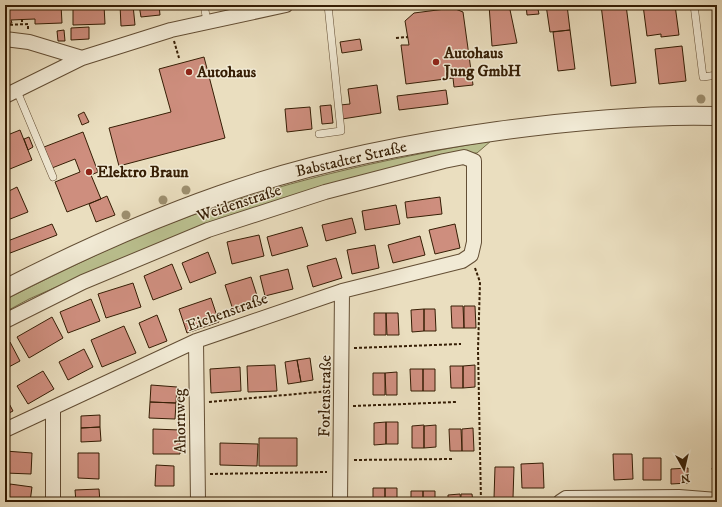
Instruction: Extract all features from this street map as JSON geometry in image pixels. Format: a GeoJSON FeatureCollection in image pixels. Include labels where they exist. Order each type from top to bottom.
{"type":"FeatureCollection","features":[{"type":"Feature","properties":{"kind":"street"},"geometry":{"type":"LineString","coordinates":[[11,93],[82,58],[171,30],[280,5]]}},
{"type":"Feature","properties":{"kind":"street"},"geometry":{"type":"LineString","coordinates":[[5,39],[28,42],[82,58]]}},
{"type":"Feature","properties":{"kind":"street","name":"Babstadter Straße"},"geometry":{"type":"LineString","coordinates":[[5,289],[126,232],[220,195],[281,176],[342,160],[458,137],[594,119],[675,115],[717,116]]}},
{"type":"Feature","properties":{"kind":"street","name":"Weidenstraße"},"geometry":{"type":"LineString","coordinates":[[5,321],[83,282],[208,230],[326,192],[464,157],[474,161],[474,242],[471,255]]}},
{"type":"Feature","properties":{"kind":"street","name":"Eichenstraße"},"geometry":{"type":"LineString","coordinates":[[5,430],[196,341],[342,290],[462,262],[471,255]]}},
{"type":"Feature","properties":{"kind":"street","name":"Forlenstraße"},"geometry":{"type":"LineString","coordinates":[[340,502],[342,290]]}},
{"type":"Feature","properties":{"kind":"street","name":"Ahornweg"},"geometry":{"type":"LineString","coordinates":[[196,341],[198,502]]}},
{"type":"Feature","properties":{"kind":"street"},"geometry":{"type":"LineString","coordinates":[[53,408],[53,502]]}},
{"type":"Feature","properties":{"kind":"street"},"geometry":{"type":"LineString","coordinates":[[560,502],[566,498],[717,500]]}},
{"type":"Feature","properties":{"kind":"lane"},"geometry":{"type":"LineString","coordinates":[[204,5],[207,21]]}},
{"type":"Feature","properties":{"kind":"lane"},"geometry":{"type":"LineString","coordinates":[[319,134],[341,131],[328,5]]}},
{"type":"Feature","properties":{"kind":"lane"},"geometry":{"type":"LineString","coordinates":[[694,5],[703,77],[717,75]]}},
{"type":"Feature","properties":{"kind":"lane"},"geometry":{"type":"LineString","coordinates":[[11,93],[53,177]]}},
{"type":"Feature","properties":{"kind":"path"},"geometry":{"type":"LineString","coordinates":[[428,7],[429,11]]}},
{"type":"Feature","properties":{"kind":"path"},"geometry":{"type":"LineString","coordinates":[[22,19],[22,24]]}},
{"type":"Feature","properties":{"kind":"path"},"geometry":{"type":"LineString","coordinates":[[396,38],[408,37]]}},
{"type":"Feature","properties":{"kind":"path"},"geometry":{"type":"LineString","coordinates":[[175,45],[179,58]]}},
{"type":"Feature","properties":{"kind":"path"},"geometry":{"type":"LineString","coordinates":[[5,123],[9,134]]}},
{"type":"Feature","properties":{"kind":"path"},"geometry":{"type":"LineString","coordinates":[[471,255],[480,282],[478,350],[481,502]]}},
{"type":"Feature","properties":{"kind":"path"},"geometry":{"type":"LineString","coordinates":[[342,349],[461,344]]}},
{"type":"Feature","properties":{"kind":"path"},"geometry":{"type":"LineString","coordinates":[[197,403],[342,390]]}},
{"type":"Feature","properties":{"kind":"path"},"geometry":{"type":"LineString","coordinates":[[341,406],[456,402]]}},
{"type":"Feature","properties":{"kind":"path"},"geometry":{"type":"LineString","coordinates":[[198,474],[454,459]]}},
{"type":"Feature","properties":{"kind":"green space"},"geometry":{"type":"Polygon","coordinates":[[[491,141],[477,153],[462,154],[113,262],[29,299],[5,312],[5,300],[12,296],[92,257],[174,222],[212,208],[251,195],[370,164],[491,141]]]}},
{"type":"Feature","properties":{"kind":"building"},"geometry":{"type":"Polygon","coordinates":[[[5,5],[61,5],[62,23],[35,24],[35,19],[11,20],[12,23],[5,24],[5,5]]]}},
{"type":"Feature","properties":{"kind":"building"},"geometry":{"type":"Polygon","coordinates":[[[73,5],[104,5],[105,24],[73,25],[73,5]]]}},
{"type":"Feature","properties":{"kind":"building"},"geometry":{"type":"Polygon","coordinates":[[[120,5],[133,5],[135,25],[121,26],[120,5]]]}},
{"type":"Feature","properties":{"kind":"building"},"geometry":{"type":"Polygon","coordinates":[[[139,5],[159,5],[160,15],[141,17],[139,5]]]}},
{"type":"Feature","properties":{"kind":"building"},"geometry":{"type":"Polygon","coordinates":[[[489,5],[509,5],[517,43],[492,46],[489,5]]]}},
{"type":"Feature","properties":{"kind":"building"},"geometry":{"type":"Polygon","coordinates":[[[526,5],[537,5],[539,14],[527,15],[526,5]]]}},
{"type":"Feature","properties":{"kind":"building"},"geometry":{"type":"Polygon","coordinates":[[[546,5],[567,5],[570,30],[550,32],[546,5]]]}},
{"type":"Feature","properties":{"kind":"building"},"geometry":{"type":"Polygon","coordinates":[[[601,5],[626,5],[636,83],[611,86],[601,5]]]}},
{"type":"Feature","properties":{"kind":"building"},"geometry":{"type":"Polygon","coordinates":[[[643,5],[675,5],[679,35],[661,37],[661,34],[647,36],[643,5]]]}},
{"type":"Feature","properties":{"kind":"building","name":"Autohaus Jung GmbH"},"geometry":{"type":"Polygon","coordinates":[[[453,8],[463,12],[473,85],[454,87],[453,78],[406,84],[401,45],[409,45],[405,21],[414,13],[453,8]]]}},
{"type":"Feature","properties":{"kind":"building"},"geometry":{"type":"Polygon","coordinates":[[[89,27],[89,39],[71,40],[71,28],[89,27]]]}},
{"type":"Feature","properties":{"kind":"building"},"geometry":{"type":"Polygon","coordinates":[[[64,30],[65,41],[58,41],[57,31],[64,30]]]}},
{"type":"Feature","properties":{"kind":"building"},"geometry":{"type":"Polygon","coordinates":[[[570,30],[575,69],[558,71],[553,32],[570,30]]]}},
{"type":"Feature","properties":{"kind":"building"},"geometry":{"type":"Polygon","coordinates":[[[360,39],[362,50],[342,53],[340,42],[360,39]]]}},
{"type":"Feature","properties":{"kind":"building"},"geometry":{"type":"Polygon","coordinates":[[[682,46],[686,81],[659,84],[655,49],[682,46]]]}},
{"type":"Feature","properties":{"kind":"building"},"geometry":{"type":"Polygon","coordinates":[[[204,57],[225,138],[119,166],[109,128],[171,112],[159,69],[204,57]]]}},
{"type":"Feature","properties":{"kind":"building"},"geometry":{"type":"Polygon","coordinates":[[[377,85],[381,113],[342,119],[340,105],[350,104],[348,89],[377,85]]]}},
{"type":"Feature","properties":{"kind":"building"},"geometry":{"type":"Polygon","coordinates":[[[446,90],[448,104],[399,110],[397,96],[446,90]]]}},
{"type":"Feature","properties":{"kind":"building"},"geometry":{"type":"Polygon","coordinates":[[[331,105],[333,123],[322,124],[320,106],[331,105]]]}},
{"type":"Feature","properties":{"kind":"building"},"geometry":{"type":"Polygon","coordinates":[[[310,107],[312,129],[287,132],[285,109],[310,107]]]}},
{"type":"Feature","properties":{"kind":"building"},"geometry":{"type":"Polygon","coordinates":[[[84,112],[89,122],[82,125],[78,115],[84,112]]]}},
{"type":"Feature","properties":{"kind":"building"},"geometry":{"type":"Polygon","coordinates":[[[20,130],[32,160],[5,171],[5,136],[20,130]]]}},
{"type":"Feature","properties":{"kind":"building","name":"Elektro Braun"},"geometry":{"type":"Polygon","coordinates":[[[83,132],[98,172],[91,175],[101,199],[67,212],[55,182],[80,172],[75,159],[52,168],[44,147],[83,132]]]}},
{"type":"Feature","properties":{"kind":"building"},"geometry":{"type":"Polygon","coordinates":[[[29,137],[33,147],[28,150],[24,139],[29,137]]]}},
{"type":"Feature","properties":{"kind":"building"},"geometry":{"type":"Polygon","coordinates":[[[17,187],[28,212],[5,221],[5,193],[17,187]]]}},
{"type":"Feature","properties":{"kind":"building"},"geometry":{"type":"Polygon","coordinates":[[[107,196],[115,215],[96,222],[89,204],[107,196]]]}},
{"type":"Feature","properties":{"kind":"building"},"geometry":{"type":"Polygon","coordinates":[[[440,197],[442,214],[407,218],[405,202],[440,197]]]}},
{"type":"Feature","properties":{"kind":"building"},"geometry":{"type":"Polygon","coordinates":[[[396,205],[400,224],[365,230],[362,211],[396,205]]]}},
{"type":"Feature","properties":{"kind":"building"},"geometry":{"type":"Polygon","coordinates":[[[352,218],[356,233],[326,241],[322,225],[352,218]]]}},
{"type":"Feature","properties":{"kind":"building"},"geometry":{"type":"Polygon","coordinates":[[[52,224],[57,235],[5,255],[5,242],[52,224]]]}},
{"type":"Feature","properties":{"kind":"building"},"geometry":{"type":"Polygon","coordinates":[[[455,224],[460,248],[435,254],[429,230],[455,224]]]}},
{"type":"Feature","properties":{"kind":"building"},"geometry":{"type":"Polygon","coordinates":[[[302,227],[308,246],[272,256],[267,237],[302,227]]]}},
{"type":"Feature","properties":{"kind":"building"},"geometry":{"type":"Polygon","coordinates":[[[259,235],[264,256],[232,264],[227,242],[259,235]]]}},
{"type":"Feature","properties":{"kind":"building"},"geometry":{"type":"Polygon","coordinates":[[[420,236],[425,255],[393,263],[388,245],[420,236]]]}},
{"type":"Feature","properties":{"kind":"building"},"geometry":{"type":"Polygon","coordinates":[[[375,245],[379,268],[352,274],[347,250],[375,245]]]}},
{"type":"Feature","properties":{"kind":"building"},"geometry":{"type":"Polygon","coordinates":[[[208,252],[216,273],[190,283],[182,263],[208,252]]]}},
{"type":"Feature","properties":{"kind":"building"},"geometry":{"type":"Polygon","coordinates":[[[336,258],[342,278],[313,287],[307,266],[336,258]]]}},
{"type":"Feature","properties":{"kind":"building"},"geometry":{"type":"Polygon","coordinates":[[[172,264],[182,289],[153,300],[144,276],[172,264]]]}},
{"type":"Feature","properties":{"kind":"building"},"geometry":{"type":"Polygon","coordinates":[[[288,269],[293,289],[265,296],[260,276],[288,269]]]}},
{"type":"Feature","properties":{"kind":"building"},"geometry":{"type":"Polygon","coordinates":[[[251,277],[260,305],[234,313],[225,285],[251,277]]]}},
{"type":"Feature","properties":{"kind":"building"},"geometry":{"type":"Polygon","coordinates":[[[133,283],[141,307],[106,318],[98,294],[133,283]]]}},
{"type":"Feature","properties":{"kind":"building"},"geometry":{"type":"Polygon","coordinates":[[[211,298],[219,322],[187,333],[179,309],[211,298]]]}},
{"type":"Feature","properties":{"kind":"building"},"geometry":{"type":"Polygon","coordinates":[[[91,299],[100,321],[68,333],[60,312],[91,299]]]}},
{"type":"Feature","properties":{"kind":"building"},"geometry":{"type":"Polygon","coordinates":[[[451,306],[463,306],[464,328],[452,328],[451,306]]]}},
{"type":"Feature","properties":{"kind":"building"},"geometry":{"type":"Polygon","coordinates":[[[464,306],[475,306],[476,328],[464,328],[464,306]]]}},
{"type":"Feature","properties":{"kind":"building"},"geometry":{"type":"Polygon","coordinates":[[[424,309],[424,331],[412,332],[411,310],[424,309]]]}},
{"type":"Feature","properties":{"kind":"building"},"geometry":{"type":"Polygon","coordinates":[[[424,309],[435,309],[436,331],[424,331],[424,309]]]}},
{"type":"Feature","properties":{"kind":"building"},"geometry":{"type":"Polygon","coordinates":[[[374,313],[386,313],[386,335],[374,335],[374,313]]]}},
{"type":"Feature","properties":{"kind":"building"},"geometry":{"type":"Polygon","coordinates":[[[386,313],[398,313],[399,335],[387,335],[386,313]]]}},
{"type":"Feature","properties":{"kind":"building"},"geometry":{"type":"Polygon","coordinates":[[[157,315],[167,341],[149,348],[139,323],[157,315]]]}},
{"type":"Feature","properties":{"kind":"building"},"geometry":{"type":"Polygon","coordinates":[[[52,317],[63,338],[29,358],[17,337],[52,317]]]}},
{"type":"Feature","properties":{"kind":"building"},"geometry":{"type":"Polygon","coordinates":[[[124,326],[136,353],[102,367],[91,340],[124,326]]]}},
{"type":"Feature","properties":{"kind":"building"},"geometry":{"type":"Polygon","coordinates":[[[10,342],[20,361],[5,369],[5,344],[10,342]]]}},
{"type":"Feature","properties":{"kind":"building"},"geometry":{"type":"Polygon","coordinates":[[[84,349],[93,367],[68,380],[59,362],[84,349]]]}},
{"type":"Feature","properties":{"kind":"building"},"geometry":{"type":"Polygon","coordinates":[[[310,358],[313,380],[301,382],[297,360],[310,358]]]}},
{"type":"Feature","properties":{"kind":"building"},"geometry":{"type":"Polygon","coordinates":[[[297,360],[301,382],[288,384],[285,362],[297,360]]]}},
{"type":"Feature","properties":{"kind":"building"},"geometry":{"type":"Polygon","coordinates":[[[275,365],[277,391],[248,392],[247,366],[275,365]]]}},
{"type":"Feature","properties":{"kind":"building"},"geometry":{"type":"Polygon","coordinates":[[[475,365],[475,387],[463,388],[463,366],[475,365]]]}},
{"type":"Feature","properties":{"kind":"building"},"geometry":{"type":"Polygon","coordinates":[[[450,366],[463,366],[463,388],[451,388],[450,366]]]}},
{"type":"Feature","properties":{"kind":"building"},"geometry":{"type":"Polygon","coordinates":[[[240,367],[241,391],[211,393],[210,369],[240,367]]]}},
{"type":"Feature","properties":{"kind":"building"},"geometry":{"type":"Polygon","coordinates":[[[410,369],[423,369],[423,391],[411,391],[410,369]]]}},
{"type":"Feature","properties":{"kind":"building"},"geometry":{"type":"Polygon","coordinates":[[[423,369],[435,369],[435,391],[423,391],[423,369]]]}},
{"type":"Feature","properties":{"kind":"building"},"geometry":{"type":"Polygon","coordinates":[[[43,371],[54,389],[28,404],[17,386],[43,371]]]}},
{"type":"Feature","properties":{"kind":"building"},"geometry":{"type":"Polygon","coordinates":[[[397,372],[397,395],[386,395],[385,373],[397,372]]]}},
{"type":"Feature","properties":{"kind":"building"},"geometry":{"type":"Polygon","coordinates":[[[373,373],[385,373],[385,395],[373,395],[373,373]]]}},
{"type":"Feature","properties":{"kind":"building"},"geometry":{"type":"Polygon","coordinates":[[[151,385],[177,387],[176,403],[150,402],[151,385]]]}},
{"type":"Feature","properties":{"kind":"building"},"geometry":{"type":"Polygon","coordinates":[[[5,396],[13,411],[5,415],[5,396]]]}},
{"type":"Feature","properties":{"kind":"building"},"geometry":{"type":"Polygon","coordinates":[[[150,402],[176,403],[175,419],[149,418],[150,402]]]}},
{"type":"Feature","properties":{"kind":"building"},"geometry":{"type":"Polygon","coordinates":[[[100,415],[100,427],[81,428],[81,416],[100,415]]]}},
{"type":"Feature","properties":{"kind":"building"},"geometry":{"type":"Polygon","coordinates":[[[386,422],[386,444],[374,445],[374,423],[386,422]]]}},
{"type":"Feature","properties":{"kind":"building"},"geometry":{"type":"Polygon","coordinates":[[[386,422],[398,422],[398,444],[386,444],[386,422]]]}},
{"type":"Feature","properties":{"kind":"building"},"geometry":{"type":"Polygon","coordinates":[[[424,425],[424,448],[412,448],[412,426],[424,425]]]}},
{"type":"Feature","properties":{"kind":"building"},"geometry":{"type":"Polygon","coordinates":[[[436,425],[436,447],[424,448],[424,426],[436,425]]]}},
{"type":"Feature","properties":{"kind":"building"},"geometry":{"type":"Polygon","coordinates":[[[100,427],[101,441],[81,442],[81,428],[100,427]]]}},
{"type":"Feature","properties":{"kind":"building"},"geometry":{"type":"Polygon","coordinates":[[[473,428],[474,451],[462,451],[462,429],[473,428]]]}},
{"type":"Feature","properties":{"kind":"building"},"geometry":{"type":"Polygon","coordinates":[[[153,429],[180,430],[180,454],[153,454],[153,429]]]}},
{"type":"Feature","properties":{"kind":"building"},"geometry":{"type":"Polygon","coordinates":[[[449,429],[461,429],[462,451],[450,451],[449,429]]]}},
{"type":"Feature","properties":{"kind":"building"},"geometry":{"type":"Polygon","coordinates":[[[259,438],[297,438],[297,466],[259,466],[259,438]]]}},
{"type":"Feature","properties":{"kind":"building"},"geometry":{"type":"Polygon","coordinates":[[[220,443],[258,444],[257,466],[220,465],[220,443]]]}},
{"type":"Feature","properties":{"kind":"building"},"geometry":{"type":"Polygon","coordinates":[[[5,451],[32,453],[31,474],[5,473],[5,451]]]}},
{"type":"Feature","properties":{"kind":"building"},"geometry":{"type":"Polygon","coordinates":[[[78,453],[99,453],[99,479],[78,478],[78,453]]]}},
{"type":"Feature","properties":{"kind":"building"},"geometry":{"type":"Polygon","coordinates":[[[613,454],[632,454],[633,479],[614,480],[613,454]]]}},
{"type":"Feature","properties":{"kind":"building"},"geometry":{"type":"Polygon","coordinates":[[[643,458],[661,458],[661,480],[643,480],[643,458]]]}},
{"type":"Feature","properties":{"kind":"building"},"geometry":{"type":"Polygon","coordinates":[[[543,463],[544,488],[522,488],[521,464],[543,463]]]}},
{"type":"Feature","properties":{"kind":"building"},"geometry":{"type":"Polygon","coordinates":[[[156,465],[174,466],[174,486],[155,486],[156,465]]]}},
{"type":"Feature","properties":{"kind":"building"},"geometry":{"type":"Polygon","coordinates":[[[495,467],[514,467],[513,498],[494,498],[495,467]]]}},
{"type":"Feature","properties":{"kind":"building"},"geometry":{"type":"Polygon","coordinates":[[[717,467],[717,486],[716,486],[712,468],[717,467]]]}},
{"type":"Feature","properties":{"kind":"building"},"geometry":{"type":"Polygon","coordinates":[[[688,468],[688,483],[671,484],[671,469],[688,468]]]}},
{"type":"Feature","properties":{"kind":"building"},"geometry":{"type":"Polygon","coordinates":[[[10,484],[32,487],[30,502],[7,502],[10,484]]]}},
{"type":"Feature","properties":{"kind":"building"},"geometry":{"type":"Polygon","coordinates":[[[373,488],[385,488],[385,502],[373,502],[373,488]]]}},
{"type":"Feature","properties":{"kind":"building"},"geometry":{"type":"Polygon","coordinates":[[[385,488],[397,488],[397,502],[385,502],[385,488]]]}},
{"type":"Feature","properties":{"kind":"building"},"geometry":{"type":"Polygon","coordinates":[[[99,489],[100,502],[76,502],[75,490],[99,489]]]}},
{"type":"Feature","properties":{"kind":"building"},"geometry":{"type":"Polygon","coordinates":[[[411,491],[423,491],[423,502],[411,502],[411,491]]]}},
{"type":"Feature","properties":{"kind":"building"},"geometry":{"type":"Polygon","coordinates":[[[423,491],[435,491],[435,502],[423,502],[423,491]]]}},
{"type":"Feature","properties":{"kind":"building"},"geometry":{"type":"Polygon","coordinates":[[[460,494],[461,502],[448,502],[448,495],[460,494]]]}},
{"type":"Feature","properties":{"kind":"building"},"geometry":{"type":"Polygon","coordinates":[[[461,494],[472,494],[473,502],[461,502],[461,494]]]}},
{"type":"Feature","properties":{"kind":"building"},"geometry":{"type":"Polygon","coordinates":[[[150,499],[172,501],[172,502],[150,502],[150,499]]]}},
{"type":"Feature","properties":{"kind":"place","name":"Autohaus Jung GmbH"},"geometry":{"type":"Point","coordinates":[436,62]}},
{"type":"Feature","properties":{"kind":"place","name":"Autohaus"},"geometry":{"type":"Point","coordinates":[189,72]}},
{"type":"Feature","properties":{"kind":"place","name":"Elektro Braun"},"geometry":{"type":"Point","coordinates":[89,172]}}]}
